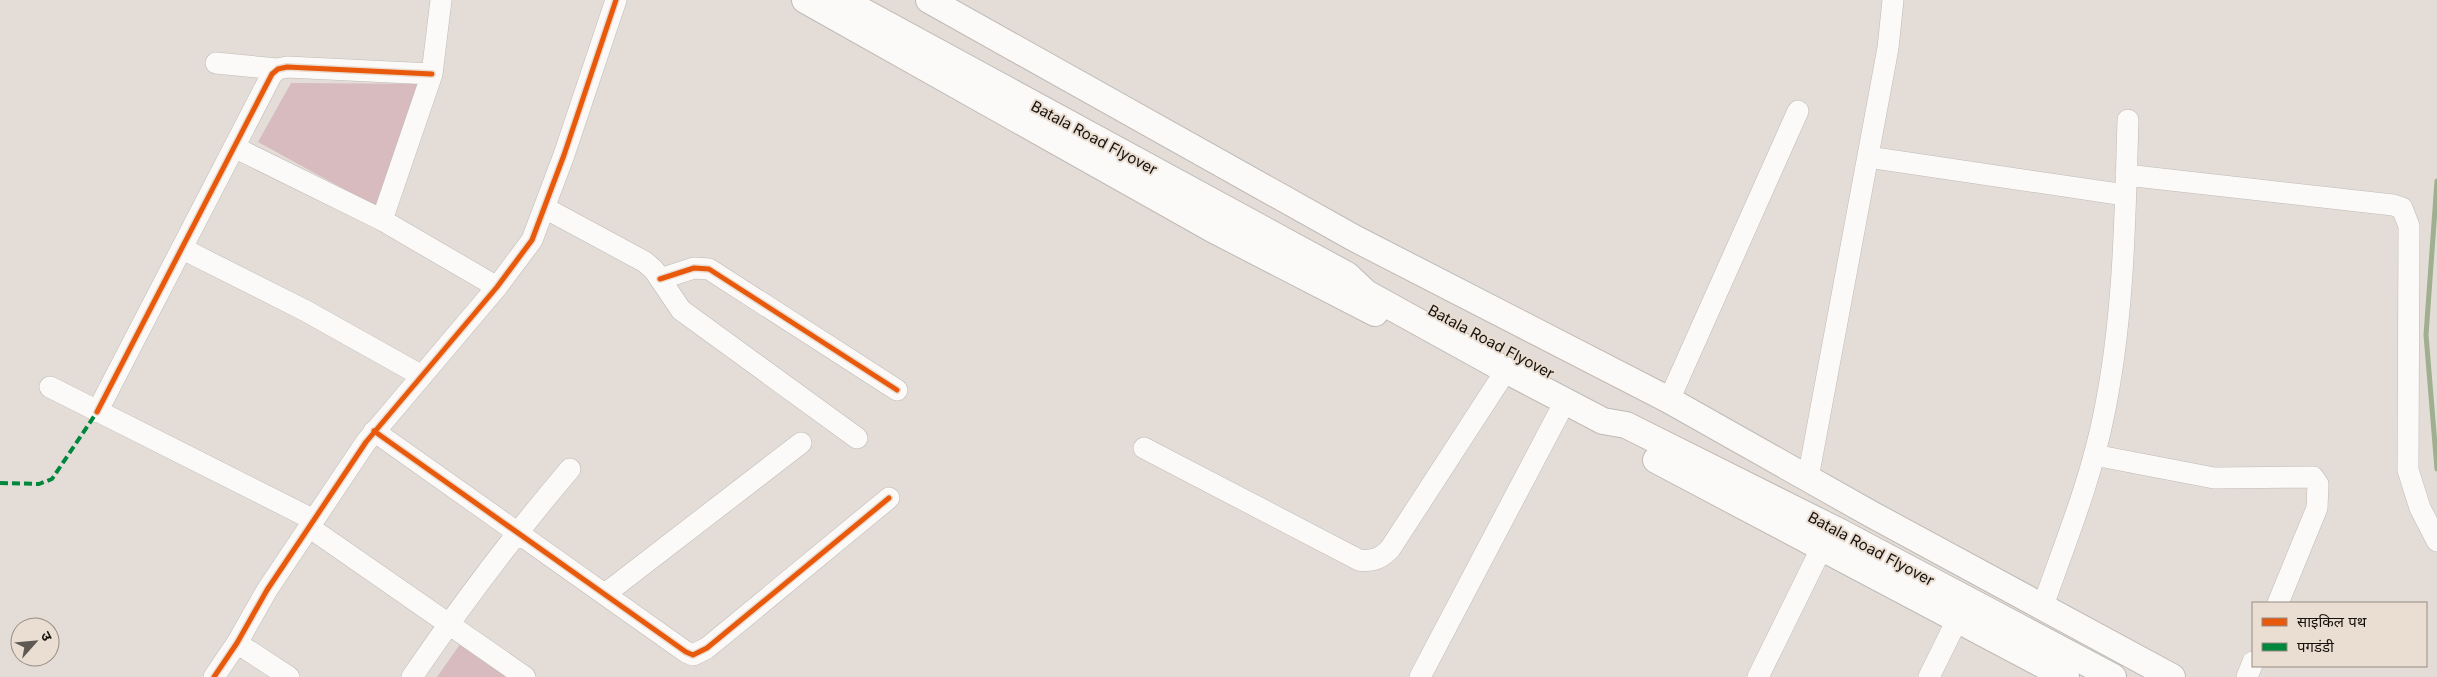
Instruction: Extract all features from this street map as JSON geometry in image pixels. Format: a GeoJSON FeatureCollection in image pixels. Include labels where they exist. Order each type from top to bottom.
{"type":"FeatureCollection","features":[{"type":"Feature","properties":{"kind":"main road"},"geometry":{"type":"LineString","coordinates":[[805,0],[1214,230],[1561,409],[2066,677]]}},
{"type":"Feature","properties":{"kind":"main road","name":"Batala Road Flyover"},"geometry":{"type":"LineString","coordinates":[[842,0],[1347,275],[1371,278],[1608,404],[1626,425],[1842,533],[2113,677]]}},
{"type":"Feature","properties":{"kind":"main road"},"geometry":{"type":"LineString","coordinates":[[929,0],[1354,238],[1669,400],[2172,677]]}},
{"type":"Feature","properties":{"kind":"street"},"geometry":{"type":"LineString","coordinates":[[382,220],[432,74],[440,0]]}},
{"type":"Feature","properties":{"kind":"street"},"geometry":{"type":"LineString","coordinates":[[214,677],[237,643],[268,590],[374,431],[497,287],[532,240],[545,208],[616,0]]}},
{"type":"Feature","properties":{"kind":"street"},"geometry":{"type":"LineString","coordinates":[[1808,478],[1888,48],[1894,0]]}},
{"type":"Feature","properties":{"kind":"street"},"geometry":{"type":"LineString","coordinates":[[216,63],[278,69],[432,74]]}},
{"type":"Feature","properties":{"kind":"street"},"geometry":{"type":"LineString","coordinates":[[97,412],[268,80],[278,69]]}},
{"type":"Feature","properties":{"kind":"street"},"geometry":{"type":"LineString","coordinates":[[1669,400],[1798,111]]}},
{"type":"Feature","properties":{"kind":"street"},"geometry":{"type":"LineString","coordinates":[[2043,606],[2094,455],[2104,415],[2120,306],[2128,120]]}},
{"type":"Feature","properties":{"kind":"street"},"geometry":{"type":"LineString","coordinates":[[234,147],[382,220],[497,287]]}},
{"type":"Feature","properties":{"kind":"street"},"geometry":{"type":"LineString","coordinates":[[1868,157],[2126,185],[2393,205],[2402,208],[2409,226],[2408,470],[2420,508],[2437,541]]}},
{"type":"Feature","properties":{"kind":"street"},"geometry":{"type":"LineString","coordinates":[[545,208],[645,262],[660,279],[681,310],[858,438]]}},
{"type":"Feature","properties":{"kind":"street"},"geometry":{"type":"LineString","coordinates":[[182,249],[306,311],[422,376]]}},
{"type":"Feature","properties":{"kind":"street"},"geometry":{"type":"LineString","coordinates":[[660,279],[694,268],[709,269],[897,390]]}},
{"type":"Feature","properties":{"kind":"street"},"geometry":{"type":"LineString","coordinates":[[1144,448],[1359,560],[1369,561],[1377,559],[1390,549],[1501,378]]}},
{"type":"Feature","properties":{"kind":"street"},"geometry":{"type":"LineString","coordinates":[[50,387],[312,524],[448,624],[525,677]]}},
{"type":"Feature","properties":{"kind":"street"},"geometry":{"type":"LineString","coordinates":[[1420,677],[1561,409]]}},
{"type":"Feature","properties":{"kind":"street"},"geometry":{"type":"LineString","coordinates":[[374,431],[686,652],[693,655],[707,648],[888,498]]}},
{"type":"Feature","properties":{"kind":"street"},"geometry":{"type":"LineString","coordinates":[[605,594],[801,443]]}},
{"type":"Feature","properties":{"kind":"street"},"geometry":{"type":"LineString","coordinates":[[2094,455],[2214,478],[2313,477],[2318,484],[2317,508],[2278,602]]}},
{"type":"Feature","properties":{"kind":"street"},"geometry":{"type":"LineString","coordinates":[[412,677],[448,624],[517,531],[570,469]]}},
{"type":"Feature","properties":{"kind":"street"},"geometry":{"type":"LineString","coordinates":[[1758,677],[1822,547]]}},
{"type":"Feature","properties":{"kind":"street"},"geometry":{"type":"LineString","coordinates":[[1930,677],[1958,618]]}},
{"type":"Feature","properties":{"kind":"street"},"geometry":{"type":"LineString","coordinates":[[237,643],[289,677]]}},
{"type":"Feature","properties":{"kind":"street"},"geometry":{"type":"LineString","coordinates":[[2247,677],[2252,664]]}},
{"type":"Feature","properties":{"kind":"shaded area"},"geometry":{"type":"Polygon","coordinates":[[[291,83],[432,84],[391,215],[258,142],[291,83]]]}},
{"type":"Feature","properties":{"kind":"shaded area"},"geometry":{"type":"Polygon","coordinates":[[[463,640],[513,677],[437,677],[463,640]]]}},
{"type":"Feature","properties":{"kind":"waterway"},"geometry":{"type":"LineString","coordinates":[[2437,181],[2426,335],[2437,469]]}},
{"type":"Feature","properties":{"kind":"marked path"},"geometry":{"type":"LineString","coordinates":[[0,483],[39,484],[52,479],[97,412]]}},
{"type":"Feature","properties":{"kind":"cycle path"},"geometry":{"type":"LineString","coordinates":[[214,677],[237,643],[267,590],[366,442],[497,287],[532,240],[564,155],[616,0]]}},
{"type":"Feature","properties":{"kind":"cycle path"},"geometry":{"type":"LineString","coordinates":[[97,412],[272,74],[278,69],[287,67],[432,74]]}},
{"type":"Feature","properties":{"kind":"cycle path"},"geometry":{"type":"LineString","coordinates":[[660,279],[694,268],[709,269],[897,390]]}},
{"type":"Feature","properties":{"kind":"cycle path"},"geometry":{"type":"LineString","coordinates":[[374,431],[686,652],[693,655],[707,648],[889,498]]}}]}
